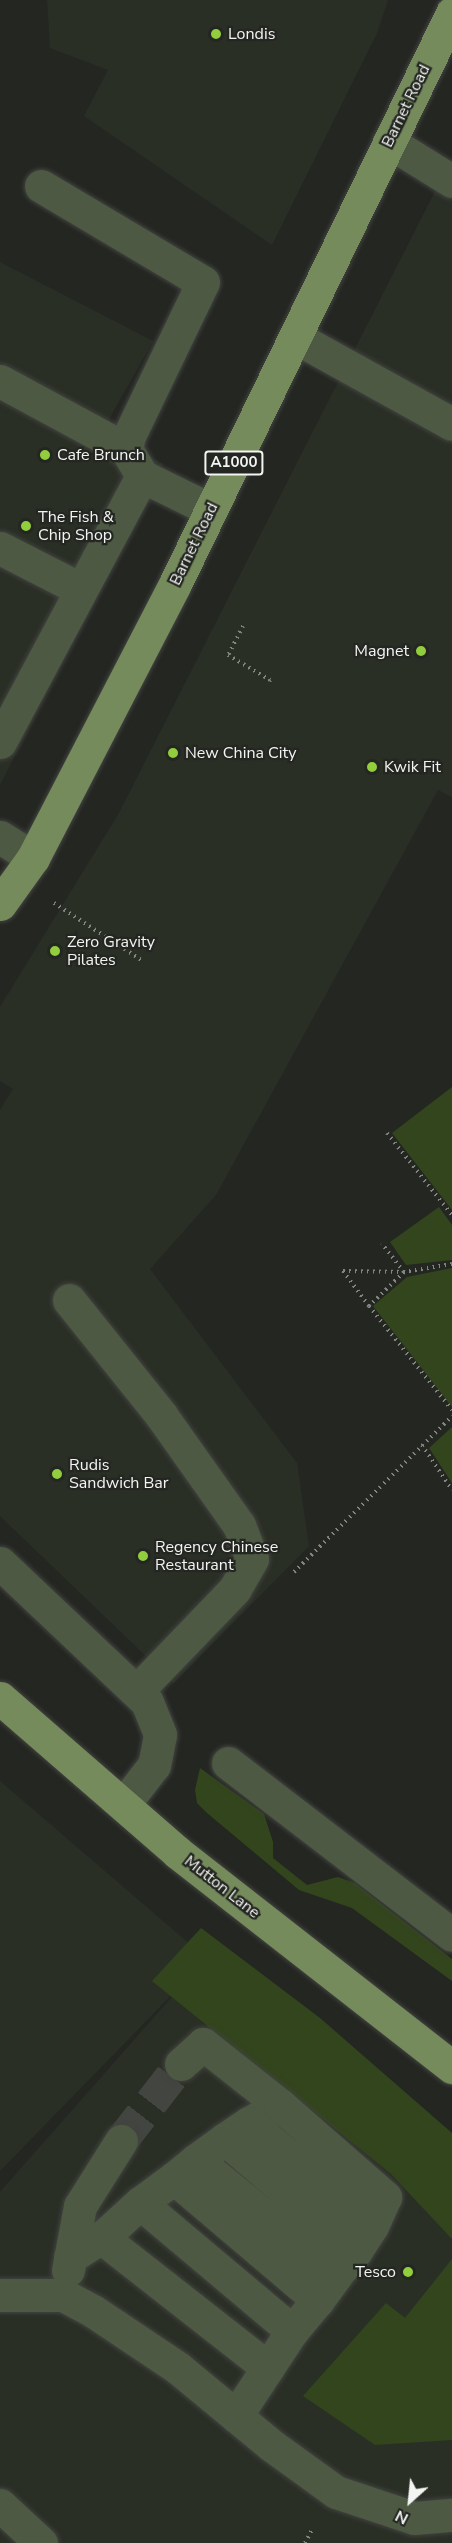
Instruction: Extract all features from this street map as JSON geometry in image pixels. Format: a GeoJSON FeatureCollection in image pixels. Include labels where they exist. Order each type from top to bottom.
{"type":"FeatureCollection","features":[{"type":"Feature","properties":{"kind":"main road","name":"Barnet Road"},"geometry":{"type":"LineString","coordinates":[[17,881],[211,510],[452,13]]}},
{"type":"Feature","properties":{"kind":"main road","name":"Mutton Lane"},"geometry":{"type":"LineString","coordinates":[[0,1698],[178,1853],[452,2067]]}},
{"type":"Feature","properties":{"kind":"street"},"geometry":{"type":"LineString","coordinates":[[389,142],[452,181]]}},
{"type":"Feature","properties":{"kind":"street"},"geometry":{"type":"LineString","coordinates":[[0,742],[80,589],[134,462],[203,282],[41,186]]}},
{"type":"Feature","properties":{"kind":"street"},"geometry":{"type":"LineString","coordinates":[[295,337],[452,424]]}},
{"type":"Feature","properties":{"kind":"street"},"geometry":{"type":"LineString","coordinates":[[0,381],[211,510]]}},
{"type":"Feature","properties":{"kind":"street"},"geometry":{"type":"LineString","coordinates":[[0,549],[80,589]]}},
{"type":"Feature","properties":{"kind":"street"},"geometry":{"type":"LineString","coordinates":[[0,837],[17,881]]}},
{"type":"Feature","properties":{"kind":"street"},"geometry":{"type":"LineString","coordinates":[[69,1300],[174,1433],[239,1525],[252,1559],[235,1590],[137,1691]]}},
{"type":"Feature","properties":{"kind":"street"},"geometry":{"type":"LineString","coordinates":[[0,1563],[147,1702],[160,1735],[154,1766],[124,1804]]}},
{"type":"Feature","properties":{"kind":"street"},"geometry":{"type":"LineString","coordinates":[[228,1763],[452,1935]]}},
{"type":"Feature","properties":{"kind":"street"},"geometry":{"type":"LineString","coordinates":[[181,2064],[203,2044],[280,2105],[385,2197],[355,2250],[292,2331],[236,2416]]}},
{"type":"Feature","properties":{"kind":"street"},"geometry":{"type":"LineString","coordinates":[[70,2257],[101,2237],[140,2203],[237,2131],[280,2105]]}},
{"type":"Feature","properties":{"kind":"street"},"geometry":{"type":"LineString","coordinates":[[237,2131],[355,2250]]}},
{"type":"Feature","properties":{"kind":"street"},"geometry":{"type":"LineString","coordinates":[[63,2295],[80,2206],[121,2141]]}},
{"type":"Feature","properties":{"kind":"street"},"geometry":{"type":"LineString","coordinates":[[185,2169],[355,2250]]}},
{"type":"Feature","properties":{"kind":"street"},"geometry":{"type":"LineString","coordinates":[[185,2169],[318,2300]]}},
{"type":"Feature","properties":{"kind":"street"},"geometry":{"type":"LineString","coordinates":[[140,2203],[292,2331]]}},
{"type":"Feature","properties":{"kind":"street"},"geometry":{"type":"LineString","coordinates":[[101,2237],[268,2368]]}},
{"type":"Feature","properties":{"kind":"street"},"geometry":{"type":"LineString","coordinates":[[0,2295],[63,2295],[93,2311],[178,2368],[236,2416],[336,2492],[414,2518],[452,2514]]}},
{"type":"Feature","properties":{"kind":"street"},"geometry":{"type":"LineString","coordinates":[[0,2505],[41,2543]]}},
{"type":"Feature","properties":{"kind":"path"},"geometry":{"type":"LineString","coordinates":[[243,626],[228,655],[270,680],[268,684]]}},
{"type":"Feature","properties":{"kind":"path"},"geometry":{"type":"LineString","coordinates":[[17,881],[141,960]]}},
{"type":"Feature","properties":{"kind":"path"},"geometry":{"type":"LineString","coordinates":[[387,1132],[452,1215]]}},
{"type":"Feature","properties":{"kind":"path"},"geometry":{"type":"LineString","coordinates":[[382,1244],[404,1272]]}},
{"type":"Feature","properties":{"kind":"path"},"geometry":{"type":"LineString","coordinates":[[452,1264],[404,1272],[343,1271],[452,1410]]}},
{"type":"Feature","properties":{"kind":"path"},"geometry":{"type":"LineString","coordinates":[[369,1306],[404,1272]]}},
{"type":"Feature","properties":{"kind":"path"},"geometry":{"type":"LineString","coordinates":[[291,1575],[452,1416]]}},
{"type":"Feature","properties":{"kind":"path"},"geometry":{"type":"LineString","coordinates":[[422,1445],[452,1490]]}},
{"type":"Feature","properties":{"kind":"path"},"geometry":{"type":"LineString","coordinates":[[304,2543],[314,2527]]}},
{"type":"Feature","properties":{"kind":"shaded area"},"geometry":{"type":"Polygon","coordinates":[[[47,0],[388,0],[377,33],[272,245],[84,116],[108,70],[50,48],[47,0]]]}},
{"type":"Feature","properties":{"kind":"shaded area"},"geometry":{"type":"Polygon","coordinates":[[[452,158],[452,797],[438,790],[216,1195],[150,1269],[297,1463],[309,1546],[174,1683],[0,1516],[0,1110],[13,1089],[0,1081],[0,1007],[119,813],[452,158]]]}},
{"type":"Feature","properties":{"kind":"shaded area"},"geometry":{"type":"Polygon","coordinates":[[[0,262],[153,341],[103,430],[163,464],[0,785],[0,262]]]}},
{"type":"Feature","properties":{"kind":"shaded area"},"geometry":{"type":"Polygon","coordinates":[[[0,1781],[206,1958],[452,2153],[452,2543],[0,2543],[0,2192],[193,1973],[0,2171],[0,1781]]]}},
{"type":"Feature","properties":{"kind":"green space"},"geometry":{"type":"Polygon","coordinates":[[[452,1087],[452,1210],[392,1133],[452,1087]]]}},
{"type":"Feature","properties":{"kind":"green space"},"geometry":{"type":"Polygon","coordinates":[[[439,1207],[452,1225],[452,1260],[406,1265],[390,1242],[439,1207]]]}},
{"type":"Feature","properties":{"kind":"green space"},"geometry":{"type":"Polygon","coordinates":[[[452,1268],[452,1407],[373,1306],[407,1277],[452,1268]]]}},
{"type":"Feature","properties":{"kind":"green space"},"geometry":{"type":"Polygon","coordinates":[[[452,1427],[452,1483],[429,1448],[452,1427]]]}},
{"type":"Feature","properties":{"kind":"green space"},"geometry":{"type":"Polygon","coordinates":[[[200,1768],[264,1814],[273,1842],[273,1858],[307,1885],[338,1877],[355,1883],[452,1959],[452,1981],[352,1908],[299,1890],[207,1813],[197,1803],[195,1790],[200,1768]]]}},
{"type":"Feature","properties":{"kind":"green space"},"geometry":{"type":"Polygon","coordinates":[[[201,1928],[320,2018],[452,2133],[452,2239],[391,2174],[152,1981],[201,1928]]]}},
{"type":"Feature","properties":{"kind":"green space"},"geometry":{"type":"Polygon","coordinates":[[[452,2259],[452,2440],[375,2445],[303,2396],[386,2303],[405,2318],[452,2259]]]}},
{"type":"Feature","properties":{"kind":"tunnel"},"geometry":{"type":"LineString","coordinates":[[121,2141],[181,2064]]}},
{"type":"Feature","properties":{"kind":"place","name":"Londis"},"geometry":{"type":"Point","coordinates":[216,34]}},
{"type":"Feature","properties":{"kind":"place","name":"Cafe Brunch"},"geometry":{"type":"Point","coordinates":[45,455]}},
{"type":"Feature","properties":{"kind":"place","name":"The Fish & Chip Shop"},"geometry":{"type":"Point","coordinates":[26,526]}},
{"type":"Feature","properties":{"kind":"place","name":"Magnet"},"geometry":{"type":"Point","coordinates":[421,651]}},
{"type":"Feature","properties":{"kind":"place","name":"New China City"},"geometry":{"type":"Point","coordinates":[173,753]}},
{"type":"Feature","properties":{"kind":"place","name":"Kwik Fit"},"geometry":{"type":"Point","coordinates":[372,767]}},
{"type":"Feature","properties":{"kind":"place","name":"Zero Gravity Pilates"},"geometry":{"type":"Point","coordinates":[55,951]}},
{"type":"Feature","properties":{"kind":"place","name":"Rudis Sandwich Bar"},"geometry":{"type":"Point","coordinates":[57,1474]}},
{"type":"Feature","properties":{"kind":"place","name":"Regency Chinese Restaurant"},"geometry":{"type":"Point","coordinates":[143,1556]}},
{"type":"Feature","properties":{"kind":"place","name":"Tesco"},"geometry":{"type":"Point","coordinates":[408,2272]}}]}
